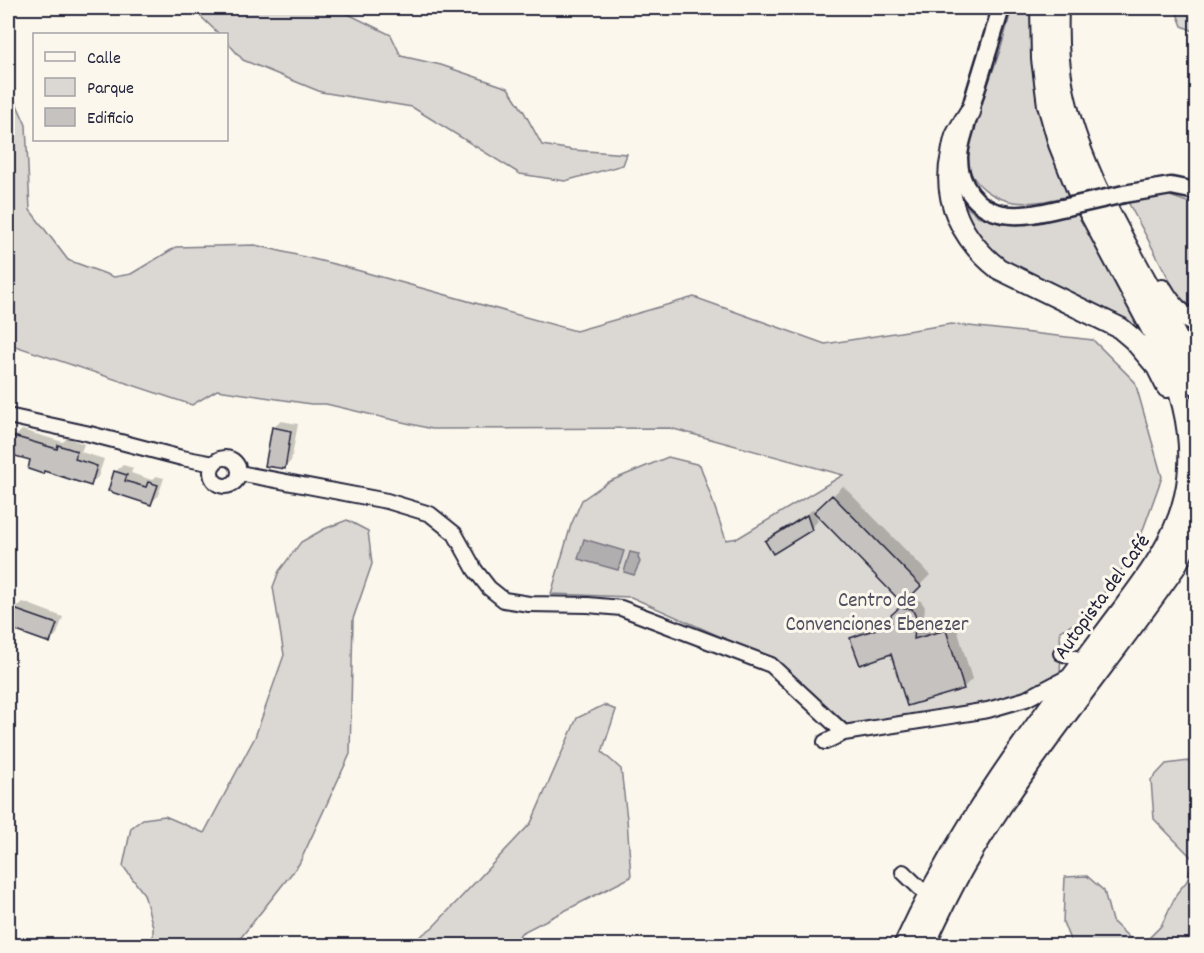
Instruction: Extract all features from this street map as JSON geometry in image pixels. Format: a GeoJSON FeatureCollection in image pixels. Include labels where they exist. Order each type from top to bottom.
{"type":"FeatureCollection","features":[{"type":"Feature","properties":{"kind":"highway","name":"Autopista del Café"},"geometry":{"type":"LineString","coordinates":[[904,945],[959,841],[995,784],[1156,565],[1175,527],[1185,496],[1189,462],[1188,429],[1181,395],[1165,354],[1077,189],[1059,144],[1048,105],[1043,71],[1041,8]]}},
{"type":"Feature","properties":{"kind":"highway"},"geometry":{"type":"LineString","coordinates":[[1058,8],[1063,88],[1080,151],[1118,230],[1189,363],[1197,384]]}},
{"type":"Feature","properties":{"kind":"highway"},"geometry":{"type":"LineString","coordinates":[[970,112],[956,138],[949,165],[949,189],[962,227],[975,248],[986,259],[999,268],[1120,328],[1133,339],[1157,367],[1170,393],[1178,417],[1181,442],[1175,527]]}},
{"type":"Feature","properties":{"kind":"highway"},"geometry":{"type":"LineString","coordinates":[[1080,151],[1102,182],[1164,295],[1174,309],[1197,322]]}},
{"type":"Feature","properties":{"kind":"highway","name":"Autopista del Café"},"geometry":{"type":"LineString","coordinates":[[924,945],[964,866],[993,819],[1073,704],[1175,567],[1197,519]]}},
{"type":"Feature","properties":{"kind":"highway"},"geometry":{"type":"LineString","coordinates":[[1156,594],[1173,576],[1197,540]]}},
{"type":"Feature","properties":{"kind":"main road"},"geometry":{"type":"LineString","coordinates":[[1001,8],[970,112],[959,158],[963,180],[972,198],[987,209],[1004,214],[1020,214],[1172,186],[1197,191]]}},
{"type":"Feature","properties":{"kind":"street"},"geometry":{"type":"LineString","coordinates":[[8,416],[182,458],[213,464],[221,459],[230,459],[237,464],[239,473],[236,481],[228,485],[219,484],[211,473],[213,464]]}},
{"type":"Feature","properties":{"kind":"street"},"geometry":{"type":"LineString","coordinates":[[239,473],[387,501],[430,514],[455,534],[475,570],[489,588],[504,600],[529,604],[621,608],[771,665],[844,733]]}},
{"type":"Feature","properties":{"kind":"street"},"geometry":{"type":"LineString","coordinates":[[825,742],[844,733],[988,710],[1026,699],[1079,667],[1061,653]]}},
{"type":"Feature","properties":{"kind":"street"},"geometry":{"type":"LineString","coordinates":[[903,872],[928,896]]}},
{"type":"Feature","properties":{"kind":"green space"},"geometry":{"type":"Polygon","coordinates":[[[192,8],[336,8],[391,35],[401,56],[441,65],[508,88],[542,145],[627,154],[623,165],[565,181],[520,174],[412,107],[321,92],[243,60],[228,43],[228,33],[218,33],[192,8]]]}},
{"type":"Feature","properties":{"kind":"green space"},"geometry":{"type":"Polygon","coordinates":[[[1012,8],[1034,8],[1073,195],[1036,202],[1021,203],[1006,200],[991,194],[978,184],[970,170],[968,155],[972,135],[1012,8]]]}},
{"type":"Feature","properties":{"kind":"green space"},"geometry":{"type":"Polygon","coordinates":[[[1175,8],[1196,8],[1196,32],[1182,26],[1175,8]]]}},
{"type":"Feature","properties":{"kind":"green space","name":"Centro de Convenciones Ebenezer"},"geometry":{"type":"Polygon","coordinates":[[[8,92],[13,96],[26,125],[30,210],[68,260],[114,277],[131,274],[176,247],[255,245],[342,266],[576,331],[694,297],[825,344],[951,324],[1093,340],[1135,382],[1162,477],[1135,552],[1084,619],[1060,631],[1060,673],[1006,700],[960,710],[847,724],[780,663],[631,597],[551,594],[571,525],[582,500],[608,482],[668,457],[700,465],[726,540],[738,538],[843,475],[670,428],[432,429],[326,404],[311,404],[217,390],[192,405],[9,344],[8,92]]]}},
{"type":"Feature","properties":{"kind":"green space"},"geometry":{"type":"Polygon","coordinates":[[[957,192],[968,208],[978,216],[1001,224],[1026,225],[1078,213],[1161,361],[994,259],[970,232],[957,192]]]}},
{"type":"Feature","properties":{"kind":"green space"},"geometry":{"type":"Polygon","coordinates":[[[1151,194],[1170,196],[1196,205],[1196,308],[1178,296],[1128,202],[1151,194]]]}},
{"type":"Feature","properties":{"kind":"green space"},"geometry":{"type":"Polygon","coordinates":[[[1177,324],[1196,332],[1196,360],[1177,324]]]}},
{"type":"Feature","properties":{"kind":"green space"},"geometry":{"type":"Polygon","coordinates":[[[347,520],[368,531],[372,564],[353,619],[350,754],[299,864],[235,945],[153,945],[153,927],[144,894],[123,866],[131,828],[143,819],[165,816],[204,833],[255,737],[284,655],[273,587],[279,571],[301,542],[324,529],[347,520]]]}},
{"type":"Feature","properties":{"kind":"green space"},"geometry":{"type":"Polygon","coordinates":[[[604,705],[616,710],[602,752],[621,769],[631,877],[521,933],[514,945],[408,945],[433,927],[531,823],[577,718],[604,705]]]}},
{"type":"Feature","properties":{"kind":"green space"},"geometry":{"type":"Polygon","coordinates":[[[1196,760],[1196,945],[1142,945],[1161,926],[1177,893],[1187,881],[1193,859],[1154,819],[1151,780],[1166,764],[1196,760]]]}},
{"type":"Feature","properties":{"kind":"green space"},"geometry":{"type":"Polygon","coordinates":[[[1087,876],[1104,891],[1112,921],[1137,945],[1072,945],[1063,922],[1065,877],[1087,876]]]}},
{"type":"Feature","properties":{"kind":"shaded area"},"geometry":{"type":"Polygon","coordinates":[[[584,539],[624,551],[618,570],[578,559],[584,539]]]}},
{"type":"Feature","properties":{"kind":"shaded area"},"geometry":{"type":"Polygon","coordinates":[[[630,552],[639,554],[640,562],[634,575],[624,572],[630,552]]]}},
{"type":"Feature","properties":{"kind":"building"},"geometry":{"type":"Polygon","coordinates":[[[272,427],[291,431],[285,469],[265,466],[272,427]]]}},
{"type":"Feature","properties":{"kind":"building"},"geometry":{"type":"Polygon","coordinates":[[[13,436],[57,449],[58,445],[77,451],[75,459],[97,466],[91,486],[44,471],[43,474],[28,469],[30,460],[8,454],[13,436]]]}},
{"type":"Feature","properties":{"kind":"building"},"geometry":{"type":"Polygon","coordinates":[[[114,471],[127,475],[125,481],[146,487],[148,482],[158,485],[151,505],[108,491],[114,471]]]}},
{"type":"Feature","properties":{"kind":"building"},"geometry":{"type":"Polygon","coordinates":[[[832,495],[921,586],[903,604],[814,512],[832,495]]]}},
{"type":"Feature","properties":{"kind":"building"},"geometry":{"type":"Polygon","coordinates":[[[807,515],[812,530],[773,554],[765,541],[807,515]]]}},
{"type":"Feature","properties":{"kind":"building"},"geometry":{"type":"Polygon","coordinates":[[[900,607],[912,609],[916,617],[914,639],[946,630],[964,689],[907,706],[891,654],[860,665],[850,638],[891,624],[891,615],[900,607]]]}},
{"type":"Feature","properties":{"kind":"building"},"geometry":{"type":"Polygon","coordinates":[[[14,609],[57,624],[50,643],[8,628],[14,609]]]}}]}
